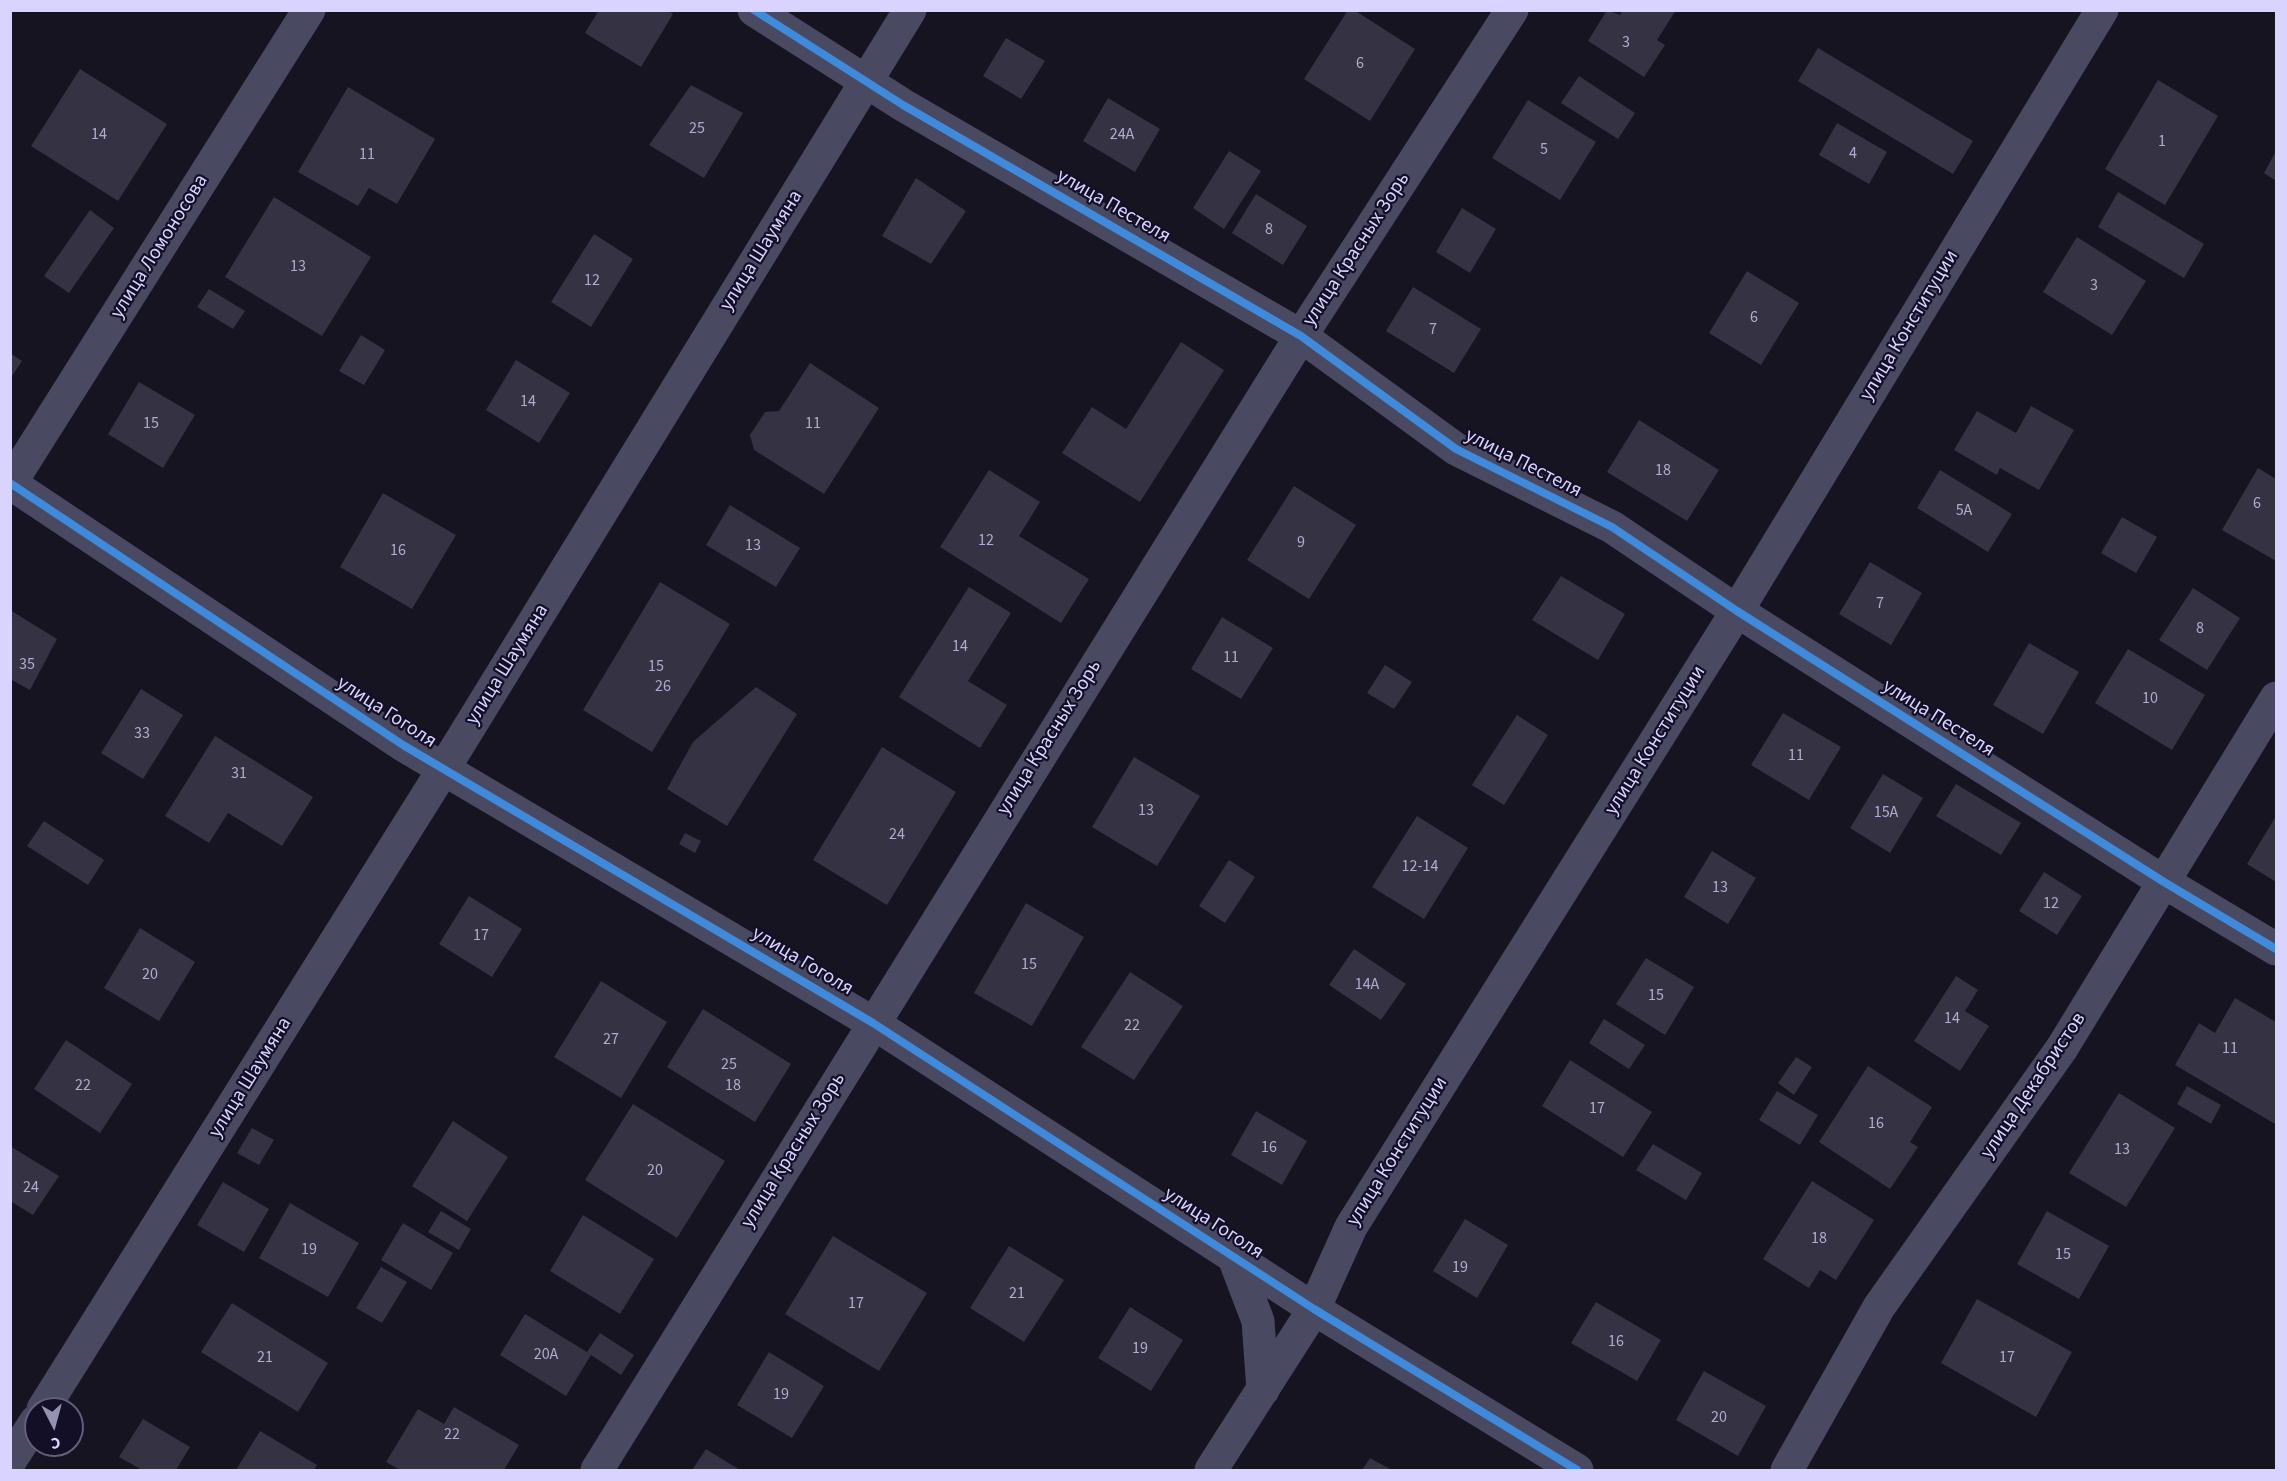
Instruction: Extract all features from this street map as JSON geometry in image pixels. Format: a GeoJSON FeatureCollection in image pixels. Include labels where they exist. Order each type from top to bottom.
{"type":"FeatureCollection","features":[{"type":"Feature","properties":{"kind":"street","name":"улица Ломоносова"},"geometry":{"type":"LineString","coordinates":[[11,483],[309,10]]}},
{"type":"Feature","properties":{"kind":"street","name":"улица Пестеля"},"geometry":{"type":"LineString","coordinates":[[754,10],[866,82],[1301,336],[1456,449],[1612,527],[1737,610],[2164,882],[2277,950]]}},
{"type":"Feature","properties":{"kind":"street","name":"улица Шаумяна"},"geometry":{"type":"LineString","coordinates":[[51,1397],[443,770],[910,10]]}},
{"type":"Feature","properties":{"kind":"street","name":"улица Красных Зорь"},"geometry":{"type":"LineString","coordinates":[[597,1470],[1301,336],[1512,10]]}},
{"type":"Feature","properties":{"kind":"street","name":"улица Конституции"},"geometry":{"type":"LineString","coordinates":[[1211,1470],[1314,1309],[1351,1227],[1737,610],[2102,10]]}},
{"type":"Feature","properties":{"kind":"street","name":"улица Гоголя"},"geometry":{"type":"LineString","coordinates":[[11,483],[443,770],[873,1023],[1314,1309],[1577,1470]]}},
{"type":"Feature","properties":{"kind":"street","name":"улица Декабристов"},"geometry":{"type":"LineString","coordinates":[[1787,1470],[1879,1307],[2062,1048],[2277,698]]}},
{"type":"Feature","properties":{"kind":"street"},"geometry":{"type":"LineString","coordinates":[[1234,1258],[1258,1321],[1263,1390]]}},
{"type":"Feature","properties":{"kind":"street"},"geometry":{"type":"LineString","coordinates":[[16,1463],[24,1446]]}},
{"type":"Feature","properties":{"kind":"building"},"geometry":{"type":"Polygon","coordinates":[[[599,10],[667,10],[673,14],[641,67],[585,33],[599,10]]]}},
{"type":"Feature","properties":{"kind":"building"},"geometry":{"type":"Polygon","coordinates":[[[1348,10],[1354,10],[1415,49],[1370,121],[1304,79],[1348,10]]]}},
{"type":"Feature","properties":{"kind":"building"},"geometry":{"type":"Polygon","coordinates":[[[1607,10],[1620,15],[1623,10],[1676,10],[1657,40],[1665,45],[1644,77],[1588,41],[1607,10]]]}},
{"type":"Feature","properties":{"kind":"building"},"geometry":{"type":"Polygon","coordinates":[[[1006,38],[1045,61],[1021,99],[983,76],[1006,38]]]}},
{"type":"Feature","properties":{"kind":"building"},"geometry":{"type":"Polygon","coordinates":[[[1818,48],[1973,141],[1953,174],[1798,81],[1818,48]]]}},
{"type":"Feature","properties":{"kind":"building"},"geometry":{"type":"Polygon","coordinates":[[[80,69],[167,124],[118,201],[31,146],[80,69]]]}},
{"type":"Feature","properties":{"kind":"building"},"geometry":{"type":"Polygon","coordinates":[[[1579,76],[1635,113],[1618,139],[1561,103],[1579,76]]]}},
{"type":"Feature","properties":{"kind":"building"},"geometry":{"type":"Polygon","coordinates":[[[2158,80],[2218,116],[2165,205],[2105,169],[2158,80]]]}},
{"type":"Feature","properties":{"kind":"building"},"geometry":{"type":"Polygon","coordinates":[[[691,85],[743,113],[704,178],[649,145],[691,85]]]}},
{"type":"Feature","properties":{"kind":"building"},"geometry":{"type":"Polygon","coordinates":[[[348,87],[435,139],[397,204],[369,188],[358,206],[298,172],[348,87]]]}},
{"type":"Feature","properties":{"kind":"building"},"geometry":{"type":"Polygon","coordinates":[[[1108,98],[1160,129],[1135,172],[1083,141],[1108,98]]]}},
{"type":"Feature","properties":{"kind":"building"},"geometry":{"type":"Polygon","coordinates":[[[1528,100],[1596,142],[1560,200],[1492,158],[1528,100]]]}},
{"type":"Feature","properties":{"kind":"building"},"geometry":{"type":"Polygon","coordinates":[[[1837,123],[1887,152],[1869,184],[1819,155],[1837,123]]]}},
{"type":"Feature","properties":{"kind":"building"},"geometry":{"type":"Polygon","coordinates":[[[1229,151],[1261,171],[1224,229],[1193,208],[1229,151]]]}},
{"type":"Feature","properties":{"kind":"building"},"geometry":{"type":"Polygon","coordinates":[[[2276,151],[2276,181],[2264,173],[2276,151]]]}},
{"type":"Feature","properties":{"kind":"building"},"geometry":{"type":"Polygon","coordinates":[[[916,178],[966,211],[931,264],[882,236],[916,178]]]}},
{"type":"Feature","properties":{"kind":"building"},"geometry":{"type":"Polygon","coordinates":[[[2118,192],[2204,244],[2184,278],[2098,227],[2118,192]]]}},
{"type":"Feature","properties":{"kind":"building"},"geometry":{"type":"Polygon","coordinates":[[[1256,194],[1307,226],[1283,265],[1232,233],[1256,194]]]}},
{"type":"Feature","properties":{"kind":"building"},"geometry":{"type":"Polygon","coordinates":[[[274,197],[371,257],[322,336],[225,277],[274,197]]]}},
{"type":"Feature","properties":{"kind":"building"},"geometry":{"type":"Polygon","coordinates":[[[1462,208],[1496,229],[1470,273],[1436,252],[1462,208]]]}},
{"type":"Feature","properties":{"kind":"building"},"geometry":{"type":"Polygon","coordinates":[[[90,210],[114,228],[69,293],[44,276],[90,210]]]}},
{"type":"Feature","properties":{"kind":"building"},"geometry":{"type":"Polygon","coordinates":[[[594,234],[633,259],[591,327],[551,302],[594,234]]]}},
{"type":"Feature","properties":{"kind":"building"},"geometry":{"type":"Polygon","coordinates":[[[2077,237],[2146,281],[2112,335],[2043,292],[2077,237]]]}},
{"type":"Feature","properties":{"kind":"building"},"geometry":{"type":"Polygon","coordinates":[[[1747,271],[1799,303],[1761,365],[1709,333],[1747,271]]]}},
{"type":"Feature","properties":{"kind":"building"},"geometry":{"type":"Polygon","coordinates":[[[1413,287],[1481,329],[1454,373],[1386,331],[1413,287]]]}},
{"type":"Feature","properties":{"kind":"building"},"geometry":{"type":"Polygon","coordinates":[[[209,289],[245,311],[233,329],[197,307],[209,289]]]}},
{"type":"Feature","properties":{"kind":"building"},"geometry":{"type":"Polygon","coordinates":[[[361,335],[385,350],[364,385],[339,371],[361,335]]]}},
{"type":"Feature","properties":{"kind":"building"},"geometry":{"type":"Polygon","coordinates":[[[1181,342],[1224,370],[1140,502],[1062,453],[1092,407],[1126,429],[1181,342]]]}},
{"type":"Feature","properties":{"kind":"building"},"geometry":{"type":"Polygon","coordinates":[[[10,353],[22,361],[10,379],[10,353]]]}},
{"type":"Feature","properties":{"kind":"building"},"geometry":{"type":"Polygon","coordinates":[[[516,360],[570,393],[539,443],[486,410],[516,360]]]}},
{"type":"Feature","properties":{"kind":"building"},"geometry":{"type":"Polygon","coordinates":[[[810,363],[879,408],[824,494],[754,450],[750,435],[765,412],[779,411],[810,363]]]}},
{"type":"Feature","properties":{"kind":"building"},"geometry":{"type":"Polygon","coordinates":[[[139,382],[195,415],[163,468],[108,434],[139,382]]]}},
{"type":"Feature","properties":{"kind":"building"},"geometry":{"type":"Polygon","coordinates":[[[2031,406],[2074,430],[2039,490],[2000,468],[1997,475],[1954,450],[1977,411],[2016,433],[2031,406]]]}},
{"type":"Feature","properties":{"kind":"building"},"geometry":{"type":"Polygon","coordinates":[[[1639,420],[1719,470],[1687,521],[1607,472],[1639,420]]]}},
{"type":"Feature","properties":{"kind":"building"},"geometry":{"type":"Polygon","coordinates":[[[2258,468],[2276,479],[2276,561],[2222,530],[2258,468]]]}},
{"type":"Feature","properties":{"kind":"building"},"geometry":{"type":"Polygon","coordinates":[[[989,470],[1040,502],[1019,536],[1089,579],[1061,623],[940,547],[989,470]]]}},
{"type":"Feature","properties":{"kind":"building"},"geometry":{"type":"Polygon","coordinates":[[[1940,470],[2012,514],[1988,552],[1917,508],[1940,470]]]}},
{"type":"Feature","properties":{"kind":"building"},"geometry":{"type":"Polygon","coordinates":[[[1294,486],[1356,525],[1309,599],[1247,560],[1294,486]]]}},
{"type":"Feature","properties":{"kind":"building"},"geometry":{"type":"Polygon","coordinates":[[[383,493],[456,535],[412,609],[340,567],[383,493]]]}},
{"type":"Feature","properties":{"kind":"building"},"geometry":{"type":"Polygon","coordinates":[[[730,505],[800,548],[776,587],[706,545],[730,505]]]}},
{"type":"Feature","properties":{"kind":"building"},"geometry":{"type":"Polygon","coordinates":[[[2122,517],[2157,537],[2136,573],[2101,553],[2122,517]]]}},
{"type":"Feature","properties":{"kind":"building"},"geometry":{"type":"Polygon","coordinates":[[[1870,562],[1922,593],[1891,645],[1839,614],[1870,562]]]}},
{"type":"Feature","properties":{"kind":"building"},"geometry":{"type":"Polygon","coordinates":[[[1561,576],[1625,614],[1598,660],[1532,620],[1561,576]]]}},
{"type":"Feature","properties":{"kind":"building"},"geometry":{"type":"Polygon","coordinates":[[[660,582],[730,624],[652,752],[583,710],[660,582]]]}},
{"type":"Feature","properties":{"kind":"building"},"geometry":{"type":"Polygon","coordinates":[[[969,587],[1011,613],[968,681],[1007,705],[980,748],[899,697],[969,587]]]}},
{"type":"Feature","properties":{"kind":"building"},"geometry":{"type":"Polygon","coordinates":[[[2193,588],[2240,618],[2207,670],[2159,640],[2193,588]]]}},
{"type":"Feature","properties":{"kind":"building"},"geometry":{"type":"Polygon","coordinates":[[[10,610],[57,639],[30,690],[10,679],[10,610]]]}},
{"type":"Feature","properties":{"kind":"building"},"geometry":{"type":"Polygon","coordinates":[[[1222,617],[1273,648],[1241,699],[1191,669],[1222,617]]]}},
{"type":"Feature","properties":{"kind":"building"},"geometry":{"type":"Polygon","coordinates":[[[2029,643],[2079,672],[2043,734],[1993,705],[2029,643]]]}},
{"type":"Feature","properties":{"kind":"building"},"geometry":{"type":"Polygon","coordinates":[[[2128,649],[2205,695],[2172,750],[2095,703],[2128,649]]]}},
{"type":"Feature","properties":{"kind":"building"},"geometry":{"type":"Polygon","coordinates":[[[1385,665],[1412,682],[1394,709],[1367,693],[1385,665]]]}},
{"type":"Feature","properties":{"kind":"building"},"geometry":{"type":"Polygon","coordinates":[[[756,687],[797,714],[727,826],[667,789],[693,742],[756,687]]]}},
{"type":"Feature","properties":{"kind":"building"},"geometry":{"type":"Polygon","coordinates":[[[141,689],[183,715],[143,779],[101,753],[141,689]]]}},
{"type":"Feature","properties":{"kind":"building"},"geometry":{"type":"Polygon","coordinates":[[[1783,713],[1841,747],[1809,800],[1751,765],[1783,713]]]}},
{"type":"Feature","properties":{"kind":"building"},"geometry":{"type":"Polygon","coordinates":[[[1517,715],[1548,735],[1504,805],[1472,785],[1517,715]]]}},
{"type":"Feature","properties":{"kind":"building"},"geometry":{"type":"Polygon","coordinates":[[[215,736],[313,797],[282,846],[228,813],[209,843],[165,816],[215,736]]]}},
{"type":"Feature","properties":{"kind":"building"},"geometry":{"type":"Polygon","coordinates":[[[882,747],[956,792],[887,905],[813,860],[882,747]]]}},
{"type":"Feature","properties":{"kind":"building"},"geometry":{"type":"Polygon","coordinates":[[[1134,757],[1200,796],[1157,866],[1092,827],[1134,757]]]}},
{"type":"Feature","properties":{"kind":"building"},"geometry":{"type":"Polygon","coordinates":[[[1883,774],[1923,798],[1890,853],[1850,828],[1883,774]]]}},
{"type":"Feature","properties":{"kind":"building"},"geometry":{"type":"Polygon","coordinates":[[[1956,784],[2021,823],[2001,855],[1936,816],[1956,784]]]}},
{"type":"Feature","properties":{"kind":"building"},"geometry":{"type":"Polygon","coordinates":[[[1417,816],[1468,848],[1424,919],[1372,887],[1417,816]]]}},
{"type":"Feature","properties":{"kind":"building"},"geometry":{"type":"Polygon","coordinates":[[[2276,816],[2276,882],[2247,864],[2276,816]]]}},
{"type":"Feature","properties":{"kind":"building"},"geometry":{"type":"Polygon","coordinates":[[[44,821],[104,860],[88,885],[27,846],[44,821]]]}},
{"type":"Feature","properties":{"kind":"building"},"geometry":{"type":"Polygon","coordinates":[[[685,833],[701,841],[695,853],[679,844],[685,833]]]}},
{"type":"Feature","properties":{"kind":"building"},"geometry":{"type":"Polygon","coordinates":[[[1712,851],[1756,878],[1728,924],[1684,897],[1712,851]]]}},
{"type":"Feature","properties":{"kind":"building"},"geometry":{"type":"Polygon","coordinates":[[[1229,860],[1255,877],[1225,923],[1199,906],[1229,860]]]}},
{"type":"Feature","properties":{"kind":"building"},"geometry":{"type":"Polygon","coordinates":[[[2044,872],[2082,896],[2057,935],[2019,911],[2044,872]]]}},
{"type":"Feature","properties":{"kind":"building"},"geometry":{"type":"Polygon","coordinates":[[[469,896],[522,929],[492,977],[439,944],[469,896]]]}},
{"type":"Feature","properties":{"kind":"building"},"geometry":{"type":"Polygon","coordinates":[[[1026,903],[1084,937],[1032,1026],[974,993],[1026,903]]]}},
{"type":"Feature","properties":{"kind":"building"},"geometry":{"type":"Polygon","coordinates":[[[140,928],[195,962],[159,1021],[104,988],[140,928]]]}},
{"type":"Feature","properties":{"kind":"building"},"geometry":{"type":"Polygon","coordinates":[[[1354,949],[1406,984],[1381,1020],[1329,985],[1354,949]]]}},
{"type":"Feature","properties":{"kind":"building"},"geometry":{"type":"Polygon","coordinates":[[[1646,958],[1694,987],[1665,1035],[1616,1004],[1646,958]]]}},
{"type":"Feature","properties":{"kind":"building"},"geometry":{"type":"Polygon","coordinates":[[[1130,972],[1183,1006],[1134,1080],[1081,1047],[1130,972]]]}},
{"type":"Feature","properties":{"kind":"building"},"geometry":{"type":"Polygon","coordinates":[[[1956,976],[1978,990],[1965,1011],[1989,1026],[1960,1071],[1914,1041],[1956,976]]]}},
{"type":"Feature","properties":{"kind":"building"},"geometry":{"type":"Polygon","coordinates":[[[601,981],[667,1022],[621,1098],[554,1057],[601,981]]]}},
{"type":"Feature","properties":{"kind":"building"},"geometry":{"type":"Polygon","coordinates":[[[2235,998],[2276,1022],[2275,1124],[2175,1065],[2199,1023],[2215,1033],[2235,998]]]}},
{"type":"Feature","properties":{"kind":"building"},"geometry":{"type":"Polygon","coordinates":[[[703,1009],[791,1064],[755,1122],[667,1067],[703,1009]]]}},
{"type":"Feature","properties":{"kind":"building"},"geometry":{"type":"Polygon","coordinates":[[[1604,1019],[1645,1045],[1629,1069],[1589,1043],[1604,1019]]]}},
{"type":"Feature","properties":{"kind":"building"},"geometry":{"type":"Polygon","coordinates":[[[66,1040],[132,1084],[100,1133],[34,1089],[66,1040]]]}},
{"type":"Feature","properties":{"kind":"building"},"geometry":{"type":"Polygon","coordinates":[[[1796,1057],[1812,1067],[1794,1095],[1778,1083],[1796,1057]]]}},
{"type":"Feature","properties":{"kind":"building"},"geometry":{"type":"Polygon","coordinates":[[[1570,1060],[1652,1112],[1623,1157],[1542,1106],[1570,1060]]]}},
{"type":"Feature","properties":{"kind":"building"},"geometry":{"type":"Polygon","coordinates":[[[1868,1066],[1932,1107],[1910,1142],[1918,1147],[1890,1189],[1819,1142],[1868,1066]]]}},
{"type":"Feature","properties":{"kind":"building"},"geometry":{"type":"Polygon","coordinates":[[[2187,1086],[2221,1105],[2211,1124],[2177,1104],[2187,1086]]]}},
{"type":"Feature","properties":{"kind":"building"},"geometry":{"type":"Polygon","coordinates":[[[1777,1091],[1818,1115],[1800,1145],[1759,1120],[1777,1091]]]}},
{"type":"Feature","properties":{"kind":"building"},"geometry":{"type":"Polygon","coordinates":[[[2119,1093],[2175,1128],[2126,1207],[2069,1173],[2119,1093]]]}},
{"type":"Feature","properties":{"kind":"building"},"geometry":{"type":"Polygon","coordinates":[[[633,1104],[725,1161],[677,1238],[585,1180],[633,1104]]]}},
{"type":"Feature","properties":{"kind":"building"},"geometry":{"type":"Polygon","coordinates":[[[1256,1111],[1307,1141],[1282,1185],[1231,1155],[1256,1111]]]}},
{"type":"Feature","properties":{"kind":"building"},"geometry":{"type":"Polygon","coordinates":[[[453,1121],[508,1157],[467,1221],[412,1186],[453,1121]]]}},
{"type":"Feature","properties":{"kind":"building"},"geometry":{"type":"Polygon","coordinates":[[[252,1128],[274,1140],[259,1165],[237,1153],[252,1128]]]}},
{"type":"Feature","properties":{"kind":"building"},"geometry":{"type":"Polygon","coordinates":[[[1653,1144],[1702,1173],[1686,1200],[1636,1170],[1653,1144]]]}},
{"type":"Feature","properties":{"kind":"building"},"geometry":{"type":"Polygon","coordinates":[[[10,1146],[59,1176],[33,1215],[10,1201],[10,1146]]]}},
{"type":"Feature","properties":{"kind":"building"},"geometry":{"type":"Polygon","coordinates":[[[1812,1181],[1874,1220],[1836,1280],[1820,1270],[1809,1288],[1763,1259],[1812,1181]]]}},
{"type":"Feature","properties":{"kind":"building"},"geometry":{"type":"Polygon","coordinates":[[[223,1182],[269,1209],[244,1252],[197,1225],[223,1182]]]}},
{"type":"Feature","properties":{"kind":"building"},"geometry":{"type":"Polygon","coordinates":[[[290,1203],[359,1243],[328,1297],[259,1258],[290,1203]]]}},
{"type":"Feature","properties":{"kind":"building"},"geometry":{"type":"Polygon","coordinates":[[[441,1211],[471,1229],[459,1250],[428,1232],[441,1211]]]}},
{"type":"Feature","properties":{"kind":"building"},"geometry":{"type":"Polygon","coordinates":[[[2047,1211],[2109,1246],[2079,1299],[2017,1264],[2047,1211]]]}},
{"type":"Feature","properties":{"kind":"building"},"geometry":{"type":"Polygon","coordinates":[[[583,1215],[654,1259],[620,1314],[550,1271],[583,1215]]]}},
{"type":"Feature","properties":{"kind":"building"},"geometry":{"type":"Polygon","coordinates":[[[1465,1219],[1508,1245],[1477,1298],[1433,1271],[1465,1219]]]}},
{"type":"Feature","properties":{"kind":"building"},"geometry":{"type":"Polygon","coordinates":[[[403,1223],[453,1253],[431,1290],[381,1260],[403,1223]]]}},
{"type":"Feature","properties":{"kind":"building"},"geometry":{"type":"Polygon","coordinates":[[[833,1236],[927,1293],[879,1371],[785,1314],[833,1236]]]}},
{"type":"Feature","properties":{"kind":"building"},"geometry":{"type":"Polygon","coordinates":[[[1009,1246],[1064,1280],[1024,1342],[970,1308],[1009,1246]]]}},
{"type":"Feature","properties":{"kind":"building"},"geometry":{"type":"Polygon","coordinates":[[[381,1267],[407,1282],[382,1323],[356,1308],[381,1267]]]}},
{"type":"Feature","properties":{"kind":"building"},"geometry":{"type":"Polygon","coordinates":[[[1977,1299],[2072,1352],[2036,1417],[1941,1363],[1977,1299]]]}},
{"type":"Feature","properties":{"kind":"building"},"geometry":{"type":"Polygon","coordinates":[[[1596,1302],[1661,1340],[1637,1381],[1571,1343],[1596,1302]]]}},
{"type":"Feature","properties":{"kind":"building"},"geometry":{"type":"Polygon","coordinates":[[[232,1303],[328,1363],[298,1412],[201,1352],[232,1303]]]}},
{"type":"Feature","properties":{"kind":"building"},"geometry":{"type":"Polygon","coordinates":[[[1130,1307],[1183,1340],[1151,1391],[1098,1358],[1130,1307]]]}},
{"type":"Feature","properties":{"kind":"building"},"geometry":{"type":"Polygon","coordinates":[[[525,1314],[587,1352],[600,1333],[634,1355],[621,1375],[591,1355],[566,1396],[500,1355],[525,1314]]]}},
{"type":"Feature","properties":{"kind":"building"},"geometry":{"type":"Polygon","coordinates":[[[769,1352],[824,1386],[792,1438],[737,1405],[769,1352]]]}},
{"type":"Feature","properties":{"kind":"building"},"geometry":{"type":"Polygon","coordinates":[[[1704,1371],[1766,1406],[1738,1456],[1676,1420],[1704,1371]]]}},
{"type":"Feature","properties":{"kind":"building"},"geometry":{"type":"Polygon","coordinates":[[[454,1407],[519,1445],[504,1470],[400,1470],[386,1462],[418,1409],[444,1424],[454,1407]]]}},
{"type":"Feature","properties":{"kind":"building"},"geometry":{"type":"Polygon","coordinates":[[[143,1419],[190,1447],[176,1470],[142,1470],[119,1457],[143,1419]]]}},
{"type":"Feature","properties":{"kind":"building"},"geometry":{"type":"Polygon","coordinates":[[[260,1431],[317,1465],[314,1470],[236,1470],[260,1431]]]}},
{"type":"Feature","properties":{"kind":"building"},"geometry":{"type":"Polygon","coordinates":[[[706,1449],[740,1470],[692,1470],[706,1449]]]}},
{"type":"Feature","properties":{"kind":"building"},"geometry":{"type":"Polygon","coordinates":[[[1370,1458],[1392,1470],[1362,1470],[1370,1458]]]}},
{"type":"Feature","properties":{"kind":"cycle path"},"geometry":{"type":"LineString","coordinates":[[754,10],[903,105],[1301,336],[1456,449],[1612,527],[1737,611],[2164,882],[2276,949]]}},
{"type":"Feature","properties":{"kind":"cycle path"},"geometry":{"type":"LineString","coordinates":[[10,483],[403,745],[873,1023],[1314,1309],[1577,1470]]}}]}
